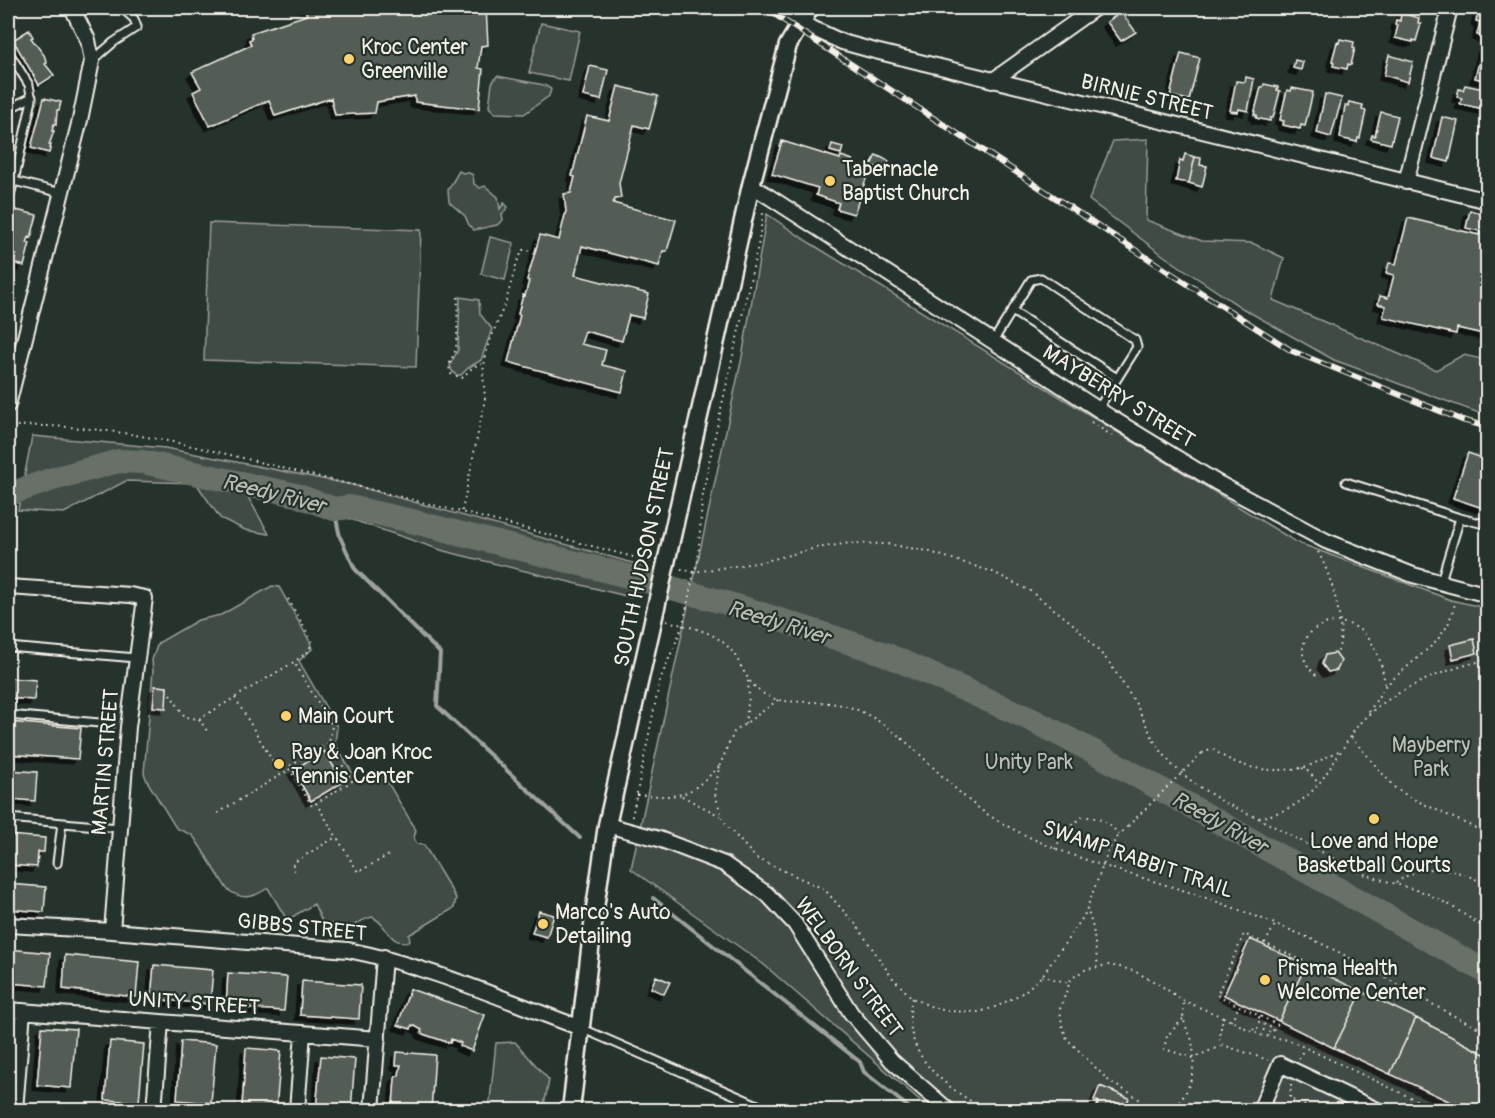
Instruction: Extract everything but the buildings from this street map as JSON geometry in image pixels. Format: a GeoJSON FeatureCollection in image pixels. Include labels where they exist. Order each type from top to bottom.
{"type":"FeatureCollection","features":[{"type":"Feature","properties":{"kind":"street"},"geometry":{"type":"LineString","coordinates":[[8,405],[80,120],[92,61],[88,40],[72,8]]}},
{"type":"Feature","properties":{"kind":"street"},"geometry":{"type":"LineString","coordinates":[[783,8],[801,23]]}},
{"type":"Feature","properties":{"kind":"street","name":"SOUTH HUDSON STREET"},"geometry":{"type":"LineString","coordinates":[[571,1110],[607,825],[751,185],[788,45],[810,8]]}},
{"type":"Feature","properties":{"kind":"street"},"geometry":{"type":"LineString","coordinates":[[992,81],[1095,8]]}},
{"type":"Feature","properties":{"kind":"street"},"geometry":{"type":"LineString","coordinates":[[1406,182],[1450,8]]}},
{"type":"Feature","properties":{"kind":"street","name":"BIRNIE STREET"},"geometry":{"type":"LineString","coordinates":[[801,23],[842,42],[992,81],[1488,201]]}},
{"type":"Feature","properties":{"kind":"street","name":"MAYBERRY STREET"},"geometry":{"type":"LineString","coordinates":[[751,185],[1098,409],[1216,482],[1326,541],[1440,584],[1488,595]]}},
{"type":"Feature","properties":{"kind":"street","name":"MARTIN STREET"},"geometry":{"type":"LineString","coordinates":[[8,587],[145,598],[136,658],[119,828],[112,931]]}},
{"type":"Feature","properties":{"kind":"street","name":"WELBORN STREET"},"geometry":{"type":"LineString","coordinates":[[607,825],[659,839],[724,864],[767,894],[795,924],[851,1013],[892,1061],[948,1110]]}},
{"type":"Feature","properties":{"kind":"street","name":"GIBBS STREET"},"geometry":{"type":"LineString","coordinates":[[8,925],[348,950],[384,957],[466,983],[581,1028]]}},
{"type":"Feature","properties":{"kind":"street"},"geometry":{"type":"LineString","coordinates":[[372,1110],[384,957]]}},
{"type":"Feature","properties":{"kind":"street","name":"UNITY STREET"},"geometry":{"type":"LineString","coordinates":[[8,1010],[378,1039]]}},
{"type":"Feature","properties":{"kind":"street"},"geometry":{"type":"LineString","coordinates":[[15,1110],[23,1011]]}},
{"type":"Feature","properties":{"kind":"street"},"geometry":{"type":"LineString","coordinates":[[154,1110],[161,1022]]}},
{"type":"Feature","properties":{"kind":"street"},"geometry":{"type":"LineString","coordinates":[[297,1110],[303,1033]]}},
{"type":"Feature","properties":{"kind":"street"},"geometry":{"type":"LineString","coordinates":[[1260,1110],[1280,1064],[1377,1110]]}},
{"type":"Feature","properties":{"kind":"lane"},"geometry":{"type":"LineString","coordinates":[[92,61],[114,42],[137,27],[134,19],[122,8]]}},
{"type":"Feature","properties":{"kind":"lane"},"geometry":{"type":"LineString","coordinates":[[8,51],[29,85],[32,97],[8,202]]}},
{"type":"Feature","properties":{"kind":"lane"},"geometry":{"type":"LineString","coordinates":[[8,109],[32,97]]}},
{"type":"Feature","properties":{"kind":"lane"},"geometry":{"type":"LineString","coordinates":[[11,181],[61,193]]}},
{"type":"Feature","properties":{"kind":"lane"},"geometry":{"type":"LineString","coordinates":[[994,340],[1031,280],[1041,278],[1135,340],[1137,347],[1098,409]]}},
{"type":"Feature","properties":{"kind":"lane"},"geometry":{"type":"LineString","coordinates":[[1012,311],[1117,378]]}},
{"type":"Feature","properties":{"kind":"lane"},"geometry":{"type":"LineString","coordinates":[[1346,482],[1488,525]]}},
{"type":"Feature","properties":{"kind":"lane"},"geometry":{"type":"LineString","coordinates":[[1440,584],[1460,518]]}},
{"type":"Feature","properties":{"kind":"lane"},"geometry":{"type":"LineString","coordinates":[[8,647],[136,658]]}},
{"type":"Feature","properties":{"kind":"lane"},"geometry":{"type":"LineString","coordinates":[[8,715],[111,724]]}},
{"type":"Feature","properties":{"kind":"lane"},"geometry":{"type":"LineString","coordinates":[[8,818],[119,828]]}},
{"type":"Feature","properties":{"kind":"lane"},"geometry":{"type":"LineString","coordinates":[[57,863],[62,823]]}},
{"type":"Feature","properties":{"kind":"lane"},"geometry":{"type":"LineString","coordinates":[[581,1028],[769,1110]]}},
{"type":"Feature","properties":{"kind":"path"},"geometry":{"type":"LineString","coordinates":[[632,817],[660,680],[683,625],[698,561],[702,501],[709,462],[759,241],[763,213]]}},
{"type":"Feature","properties":{"kind":"path"},"geometry":{"type":"LineString","coordinates":[[462,512],[485,399],[487,348],[506,301],[517,262],[523,250],[529,251]]}},
{"type":"Feature","properties":{"kind":"path"},"geometry":{"type":"LineString","coordinates":[[458,297],[456,349],[450,359],[448,369],[452,374],[462,378],[473,367],[485,362]]}},
{"type":"Feature","properties":{"kind":"path"},"geometry":{"type":"LineString","coordinates":[[17,426],[58,426],[173,441],[462,512],[664,571]]}},
{"type":"Feature","properties":{"kind":"path"},"geometry":{"type":"LineString","coordinates":[[694,572],[762,562],[816,548],[851,543],[886,544],[927,551],[993,572],[1030,591],[1072,623],[1109,662],[1136,704],[1155,743],[1172,765],[1195,784],[1225,803],[1363,874],[1426,893],[1448,904],[1488,930]]}},
{"type":"Feature","properties":{"kind":"path"},"geometry":{"type":"LineString","coordinates":[[1316,550],[1336,594],[1341,643],[1336,655]]}},
{"type":"Feature","properties":{"kind":"path"},"geometry":{"type":"LineString","coordinates":[[1258,818],[1280,813],[1301,803],[1319,784],[1385,686],[1436,642],[1448,625],[1458,595]]}},
{"type":"Feature","properties":{"kind":"path"},"geometry":{"type":"LineString","coordinates":[[170,694],[185,717],[199,719],[309,651],[312,641],[288,599]]}},
{"type":"Feature","properties":{"kind":"path","name":"SWAMP RABBIT TRAIL"},"geometry":{"type":"LineString","coordinates":[[656,609],[683,625],[706,632],[724,642],[736,657],[748,680],[760,692],[778,700],[830,703],[861,711],[887,725],[965,797],[983,811],[1037,842],[1103,866],[1167,885],[1298,933],[1363,964],[1488,1032]]}},
{"type":"Feature","properties":{"kind":"path"},"geometry":{"type":"LineString","coordinates":[[1316,675],[1305,661],[1304,643],[1309,633],[1329,622],[1351,624],[1361,631],[1375,647],[1383,666],[1385,686]]}},
{"type":"Feature","properties":{"kind":"path"},"geometry":{"type":"LineString","coordinates":[[1367,715],[1418,683],[1488,660]]}},
{"type":"Feature","properties":{"kind":"path"},"geometry":{"type":"LineString","coordinates":[[294,662],[332,726],[329,742],[352,781],[312,806],[288,767],[329,742]]}},
{"type":"Feature","properties":{"kind":"path"},"geometry":{"type":"LineString","coordinates":[[745,724],[749,697],[748,680]]}},
{"type":"Feature","properties":{"kind":"path"},"geometry":{"type":"LineString","coordinates":[[235,698],[281,775]]}},
{"type":"Feature","properties":{"kind":"path"},"geometry":{"type":"LineString","coordinates":[[778,700],[734,732],[719,767],[715,794],[722,817],[727,826],[756,858],[824,889],[857,926],[891,976],[912,998],[946,1011],[980,1012],[998,1006],[1024,992],[1042,976],[1084,916],[1109,849],[1119,835],[1202,753],[1213,749],[1225,759],[1257,770],[1302,768],[1342,750]]}},
{"type":"Feature","properties":{"kind":"path"},"geometry":{"type":"LineString","coordinates":[[199,719],[207,731]]}},
{"type":"Feature","properties":{"kind":"path"},"geometry":{"type":"LineString","coordinates":[[1350,736],[1395,788],[1411,798],[1488,834]]}},
{"type":"Feature","properties":{"kind":"path"},"geometry":{"type":"LineString","coordinates":[[637,795],[673,797],[680,795],[696,788],[719,767]]}},
{"type":"Feature","properties":{"kind":"path"},"geometry":{"type":"LineString","coordinates":[[1302,768],[1309,772],[1319,784]]}},
{"type":"Feature","properties":{"kind":"path"},"geometry":{"type":"LineString","coordinates":[[218,813],[290,770]]}},
{"type":"Feature","properties":{"kind":"path"},"geometry":{"type":"LineString","coordinates":[[680,795],[722,817]]}},
{"type":"Feature","properties":{"kind":"path"},"geometry":{"type":"LineString","coordinates":[[316,803],[358,872],[389,855]]}},
{"type":"Feature","properties":{"kind":"path"},"geometry":{"type":"LineString","coordinates":[[1055,849],[1066,830],[1082,817],[1095,817],[1108,822],[1119,835]]}},
{"type":"Feature","properties":{"kind":"path"},"geometry":{"type":"LineString","coordinates":[[294,871],[292,866],[296,861],[336,837]]}},
{"type":"Feature","properties":{"kind":"path"},"geometry":{"type":"LineString","coordinates":[[1396,884],[1407,875],[1420,870],[1449,870],[1471,877],[1488,886]]}},
{"type":"Feature","properties":{"kind":"path"},"geometry":{"type":"LineString","coordinates":[[1087,908],[1093,928],[1099,967]]}},
{"type":"Feature","properties":{"kind":"path"},"geometry":{"type":"LineString","coordinates":[[1265,943],[1275,924]]}},
{"type":"Feature","properties":{"kind":"path"},"geometry":{"type":"LineString","coordinates":[[1278,1025],[1217,995],[1244,934],[1306,962]]}},
{"type":"Feature","properties":{"kind":"path"},"geometry":{"type":"LineString","coordinates":[[1154,1110],[1132,1094],[1111,1083],[1067,1039],[1062,1026],[1060,1009],[1071,979],[1084,970],[1107,965],[1134,971],[1184,1001],[1260,1035],[1289,1040],[1437,1110]]}},
{"type":"Feature","properties":{"kind":"path"},"geometry":{"type":"LineString","coordinates":[[1042,976],[1069,983]]}},
{"type":"Feature","properties":{"kind":"path"},"geometry":{"type":"LineString","coordinates":[[912,998],[909,1015],[911,1034],[916,1048],[927,1065],[946,1085],[985,1110]]}},
{"type":"Feature","properties":{"kind":"path"},"geometry":{"type":"LineString","coordinates":[[1170,1110],[1174,1108],[1191,1082],[1192,1040],[1183,1019],[1184,1001]]}},
{"type":"Feature","properties":{"kind":"path"},"geometry":{"type":"LineString","coordinates":[[1231,1021],[1239,1006]]}},
{"type":"Feature","properties":{"kind":"path"},"geometry":{"type":"LineString","coordinates":[[1477,1028],[1488,1006]]}},
{"type":"Feature","properties":{"kind":"path"},"geometry":{"type":"LineString","coordinates":[[1252,1031],[1255,1027],[1272,1033],[1274,1029],[1257,1021],[1260,1016]]}},
{"type":"Feature","properties":{"kind":"path"},"geometry":{"type":"LineString","coordinates":[[1223,1017],[1219,1038],[1223,1044],[1280,1064]]}},
{"type":"Feature","properties":{"kind":"path"},"geometry":{"type":"LineString","coordinates":[[1183,1019],[1167,1036],[1164,1049],[1193,1058],[1223,1044]]}},
{"type":"Feature","properties":{"kind":"path"},"geometry":{"type":"LineString","coordinates":[[1297,1063],[1304,1048]]}},
{"type":"Feature","properties":{"kind":"path"},"geometry":{"type":"LineString","coordinates":[[1290,1081],[1292,1088],[1290,1099],[1314,1110]]}},
{"type":"Feature","properties":{"kind":"path"},"geometry":{"type":"LineString","coordinates":[[1420,1110],[1422,1104]]}},
{"type":"Feature","properties":{"kind":"green space"},"geometry":{"type":"Polygon","coordinates":[[[541,23],[580,31],[569,81],[529,73],[541,23]]]}},
{"type":"Feature","properties":{"kind":"green space"},"geometry":{"type":"Polygon","coordinates":[[[497,76],[544,85],[551,89],[549,96],[524,114],[495,113],[489,107],[492,83],[497,76]]]}},
{"type":"Feature","properties":{"kind":"green space"},"geometry":{"type":"Polygon","coordinates":[[[1148,139],[1146,220],[1202,241],[1252,243],[1284,258],[1273,300],[1436,370],[1463,355],[1487,360],[1487,416],[1334,360],[1242,308],[1164,256],[1089,200],[1113,141],[1148,139]]]}},
{"type":"Feature","properties":{"kind":"green space"},"geometry":{"type":"Polygon","coordinates":[[[459,171],[473,175],[474,184],[480,188],[485,186],[498,197],[500,209],[504,203],[508,207],[502,214],[503,220],[497,225],[474,230],[465,216],[449,202],[448,190],[459,171]]]}},
{"type":"Feature","properties":{"kind":"green space","name":"Unity Park"},"geometry":{"type":"Polygon","coordinates":[[[767,214],[810,243],[1296,542],[1451,600],[1487,608],[1487,1110],[931,1110],[763,964],[631,869],[742,357],[767,214]]]}},
{"type":"Feature","properties":{"kind":"green space"},"geometry":{"type":"Polygon","coordinates":[[[209,223],[421,230],[416,367],[204,360],[209,223]]]}},
{"type":"Feature","properties":{"kind":"green space"},"geometry":{"type":"Polygon","coordinates":[[[490,237],[514,243],[505,280],[481,274],[490,237]]]}},
{"type":"Feature","properties":{"kind":"green space"},"geometry":{"type":"Polygon","coordinates":[[[460,297],[479,300],[480,314],[492,329],[481,360],[461,375],[456,375],[450,365],[458,350],[460,297]]]}},
{"type":"Feature","properties":{"kind":"green space"},"geometry":{"type":"Polygon","coordinates":[[[32,436],[165,448],[353,485],[640,565],[630,597],[444,551],[312,506],[248,497],[269,534],[245,530],[220,518],[196,483],[126,481],[64,513],[18,510],[32,436]]]}},
{"type":"Feature","properties":{"kind":"green space","name":"Ray & Joan Kroc Tennis Center"},"geometry":{"type":"Polygon","coordinates":[[[272,586],[279,587],[310,642],[312,649],[299,661],[337,727],[335,744],[358,782],[375,772],[384,776],[416,830],[414,838],[417,844],[424,845],[456,898],[454,908],[409,935],[410,941],[397,941],[382,924],[372,917],[348,927],[322,921],[314,904],[287,920],[268,888],[247,897],[232,893],[227,889],[192,835],[176,828],[147,781],[144,773],[152,660],[158,643],[198,620],[221,615],[272,586]],[[154,686],[153,707],[165,708],[167,687],[154,686]],[[324,751],[293,770],[311,801],[343,782],[324,751]]]}},
{"type":"Feature","properties":{"kind":"green space"},"geometry":{"type":"Polygon","coordinates":[[[515,1042],[549,1080],[543,1110],[489,1110],[496,1043],[515,1042]]]}},
{"type":"Feature","properties":{"kind":"waterway","name":"Reedy River"},"geometry":{"type":"LineString","coordinates":[[12,493],[119,461],[143,462],[296,495],[334,509],[349,507],[407,520],[628,576],[737,606],[885,654],[1032,720],[1096,753],[1488,973]]}},
{"type":"Feature","properties":{"kind":"waterway"},"geometry":{"type":"LineString","coordinates":[[334,509],[340,537],[355,569],[440,653],[437,706],[580,838]]}},
{"type":"Feature","properties":{"kind":"waterway"},"geometry":{"type":"LineString","coordinates":[[653,898],[860,1062],[864,1072],[912,1110]]}},
{"type":"Feature","properties":{"kind":"railway"},"geometry":{"type":"LineString","coordinates":[[765,8],[1292,351],[1462,420],[1488,427]]}},
{"type":"Feature","properties":{"kind":"place","name":"Kroc Center Greenville"},"geometry":{"type":"Point","coordinates":[349,59]}},
{"type":"Feature","properties":{"kind":"place","name":"Tabernacle Baptist Church"},"geometry":{"type":"Point","coordinates":[830,181]}},
{"type":"Feature","properties":{"kind":"place","name":"Main Court"},"geometry":{"type":"Point","coordinates":[286,716]}},
{"type":"Feature","properties":{"kind":"place","name":"Ray & Joan Kroc Tennis Center"},"geometry":{"type":"Point","coordinates":[279,764]}},
{"type":"Feature","properties":{"kind":"place","name":"Love and Hope Basketball Courts"},"geometry":{"type":"Point","coordinates":[1374,819]}},
{"type":"Feature","properties":{"kind":"place","name":"Marco's Auto Detailing"},"geometry":{"type":"Point","coordinates":[543,924]}},
{"type":"Feature","properties":{"kind":"place","name":"Prisma Health Welcome Center"},"geometry":{"type":"Point","coordinates":[1265,980]}},
{"type":"Feature","properties":{"kind":"park label","name":"Mayberry Park"},"geometry":{"type":"Point","coordinates":[1431,757]}}]}
